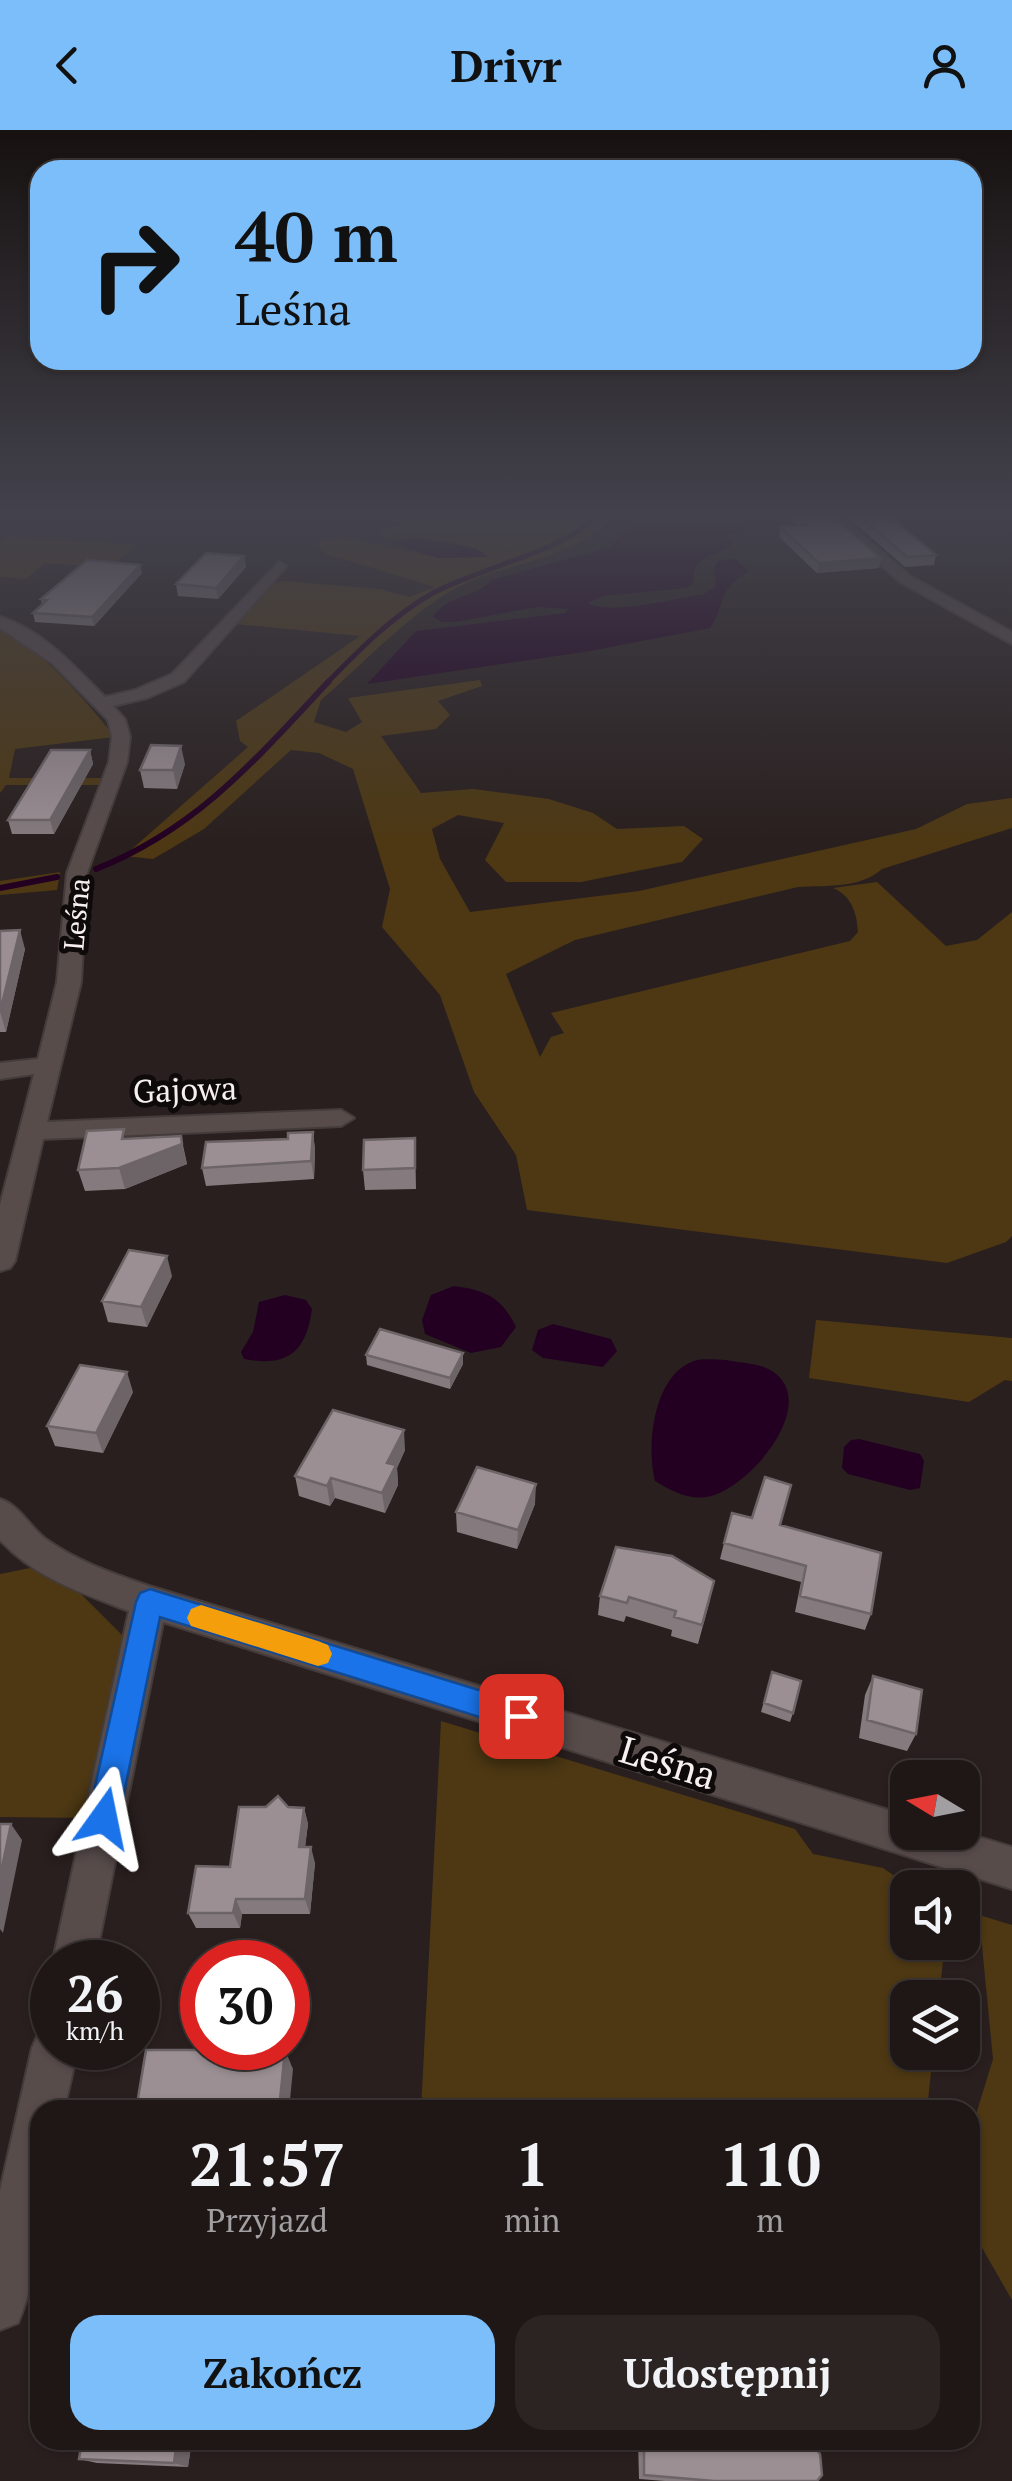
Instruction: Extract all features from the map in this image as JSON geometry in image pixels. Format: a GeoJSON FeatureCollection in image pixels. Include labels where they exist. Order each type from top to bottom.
{"type":"FeatureCollection","features":[{"type":"Feature","properties":{"kind":"street","name":"Leśna"},"geometry":{"type":"LineString","coordinates":[[0,1260],[69,982],[76,874],[120,747],[116,719],[43,645],[1,623]]}},
{"type":"Feature","properties":{"kind":"street"},"geometry":{"type":"LineString","coordinates":[[98,704],[142,694],[178,678],[228,623]]}},
{"type":"Feature","properties":{"kind":"street"},"geometry":{"type":"LineString","coordinates":[[982,623],[1012,640]]}},
{"type":"Feature","properties":{"kind":"street"},"geometry":{"type":"LineString","coordinates":[[0,1071],[46,1066]]}},
{"type":"Feature","properties":{"kind":"street","name":"Gajowa"},"geometry":{"type":"LineString","coordinates":[[32,1131],[341,1118]]}},
{"type":"Feature","properties":{"kind":"street","name":"Leśna"},"geometry":{"type":"LineString","coordinates":[[2,1520],[24,1546],[80,1576],[150,1602],[1012,1868]]}},
{"type":"Feature","properties":{"kind":"street"},"geometry":{"type":"LineString","coordinates":[[78,1940],[150,1602]]}},
{"type":"Feature","properties":{"kind":"street"},"geometry":{"type":"LineString","coordinates":[[44,2100],[50,2070]]}},
{"type":"Feature","properties":{"kind":"street"},"geometry":{"type":"LineString","coordinates":[[0,2305],[30,2165]]}},
{"type":"Feature","properties":{"kind":"shaded area"},"geometry":{"type":"Polygon","coordinates":[[[407,623],[321,700],[314,722],[346,732],[362,722],[348,698],[480,680],[482,686],[438,701],[450,715],[436,729],[381,736],[421,793],[473,789],[549,799],[593,813],[617,829],[684,826],[703,839],[682,862],[581,882],[506,882],[485,860],[504,823],[458,815],[432,829],[440,859],[470,912],[639,891],[916,829],[967,804],[1012,798],[1012,828],[882,869],[863,880],[798,887],[575,940],[506,974],[540,1057],[551,1037],[564,1033],[551,1013],[850,941],[858,932],[855,912],[845,896],[833,888],[877,882],[946,946],[977,940],[1012,912],[1012,1236],[1006,1242],[947,1263],[527,1210],[516,1155],[474,1092],[440,995],[382,927],[390,889],[353,769],[319,753],[291,750],[204,829],[153,859],[124,856],[248,747],[240,741],[236,721],[360,636],[236,624],[407,623]]]}},
{"type":"Feature","properties":{"kind":"shaded area"},"geometry":{"type":"Polygon","coordinates":[[[485,623],[713,623],[710,628],[590,651],[367,684],[416,631],[485,623]]]}},
{"type":"Feature","properties":{"kind":"shaded area"},"geometry":{"type":"Polygon","coordinates":[[[0,631],[12,635],[43,659],[114,737],[15,749],[9,778],[104,778],[99,785],[6,785],[0,793],[0,631]]]}},
{"type":"Feature","properties":{"kind":"shaded area"},"geometry":{"type":"Polygon","coordinates":[[[60,872],[57,890],[0,895],[0,881],[60,872]]]}},
{"type":"Feature","properties":{"kind":"shaded area"},"geometry":{"type":"Polygon","coordinates":[[[454,1286],[484,1293],[505,1309],[516,1327],[501,1347],[471,1353],[425,1334],[422,1320],[431,1295],[454,1286]]]}},
{"type":"Feature","properties":{"kind":"shaded area"},"geometry":{"type":"Polygon","coordinates":[[[285,1295],[306,1300],[312,1309],[299,1346],[292,1354],[272,1361],[244,1359],[241,1352],[253,1332],[259,1302],[285,1295]]]}},
{"type":"Feature","properties":{"kind":"shaded area"},"geometry":{"type":"Polygon","coordinates":[[[816,1320],[1012,1338],[1012,1381],[1005,1380],[969,1402],[809,1378],[816,1320]]]}},
{"type":"Feature","properties":{"kind":"shaded area"},"geometry":{"type":"Polygon","coordinates":[[[553,1324],[611,1339],[617,1351],[603,1367],[543,1358],[532,1350],[538,1330],[553,1324]]]}},
{"type":"Feature","properties":{"kind":"shaded area"},"geometry":{"type":"Polygon","coordinates":[[[726,1360],[767,1368],[785,1385],[789,1403],[784,1423],[774,1444],[741,1479],[706,1497],[686,1496],[655,1481],[653,1431],[661,1396],[680,1369],[694,1361],[726,1360]]]}},
{"type":"Feature","properties":{"kind":"shaded area"},"geometry":{"type":"Polygon","coordinates":[[[859,1439],[920,1454],[924,1461],[920,1488],[910,1490],[848,1474],[842,1468],[844,1447],[859,1439]]]}},
{"type":"Feature","properties":{"kind":"shaded area"},"geometry":{"type":"Polygon","coordinates":[[[30,1568],[81,1594],[127,1640],[86,1818],[0,1817],[0,1574],[30,1568]]]}},
{"type":"Feature","properties":{"kind":"shaded area"},"geometry":{"type":"Polygon","coordinates":[[[441,1721],[795,1829],[813,1854],[883,1868],[890,1873],[890,1960],[943,1960],[941,1980],[890,1980],[890,2070],[931,2070],[928,2100],[422,2100],[441,1721]]]}},
{"type":"Feature","properties":{"kind":"shaded area"},"geometry":{"type":"Polygon","coordinates":[[[980,1915],[1012,1925],[1012,2300],[980,2244],[980,2101],[993,2059],[980,1915]]]}},
{"type":"Feature","properties":{"kind":"building"},"geometry":{"type":"Polygon","coordinates":[[[151,745],[181,746],[173,770],[140,770],[151,745]]]}},
{"type":"Feature","properties":{"kind":"building"},"geometry":{"type":"Polygon","coordinates":[[[51,750],[90,750],[50,820],[8,820],[51,750]]]}},
{"type":"Feature","properties":{"kind":"building"},"geometry":{"type":"Polygon","coordinates":[[[20,930],[0,1012],[0,931],[20,930]]]}},
{"type":"Feature","properties":{"kind":"building"},"geometry":{"type":"Polygon","coordinates":[[[124,1129],[122,1139],[181,1136],[182,1144],[119,1168],[78,1170],[87,1131],[124,1129]]]}},
{"type":"Feature","properties":{"kind":"building"},"geometry":{"type":"Polygon","coordinates":[[[313,1132],[311,1161],[202,1168],[206,1142],[288,1139],[288,1133],[313,1132]]]}},
{"type":"Feature","properties":{"kind":"building"},"geometry":{"type":"Polygon","coordinates":[[[415,1138],[415,1168],[363,1170],[364,1140],[415,1138]]]}},
{"type":"Feature","properties":{"kind":"building"},"geometry":{"type":"Polygon","coordinates":[[[129,1250],[167,1256],[141,1307],[102,1301],[129,1250]]]}},
{"type":"Feature","properties":{"kind":"building"},"geometry":{"type":"Polygon","coordinates":[[[380,1329],[463,1353],[450,1378],[366,1355],[380,1329]]]}},
{"type":"Feature","properties":{"kind":"building"},"geometry":{"type":"Polygon","coordinates":[[[80,1365],[127,1372],[96,1433],[47,1426],[80,1365]]]}},
{"type":"Feature","properties":{"kind":"building"},"geometry":{"type":"Polygon","coordinates":[[[333,1410],[404,1430],[387,1463],[396,1465],[382,1493],[331,1478],[327,1486],[295,1476],[333,1410]]]}},
{"type":"Feature","properties":{"kind":"building"},"geometry":{"type":"Polygon","coordinates":[[[477,1467],[536,1484],[518,1530],[456,1512],[477,1467]]]}},
{"type":"Feature","properties":{"kind":"building"},"geometry":{"type":"Polygon","coordinates":[[[765,1477],[791,1485],[780,1525],[881,1553],[871,1614],[800,1596],[806,1566],[724,1543],[732,1513],[752,1518],[765,1477]]]}},
{"type":"Feature","properties":{"kind":"building"},"geometry":{"type":"Polygon","coordinates":[[[616,1547],[672,1556],[714,1581],[702,1625],[674,1617],[676,1611],[629,1597],[627,1603],[600,1596],[616,1547]]]}},
{"type":"Feature","properties":{"kind":"building"},"geometry":{"type":"Polygon","coordinates":[[[772,1672],[801,1681],[793,1713],[764,1703],[772,1672]]]}},
{"type":"Feature","properties":{"kind":"building"},"geometry":{"type":"Polygon","coordinates":[[[873,1676],[922,1690],[916,1734],[867,1720],[873,1676]]]}},
{"type":"Feature","properties":{"kind":"building"},"geometry":{"type":"Polygon","coordinates":[[[278,1796],[288,1807],[304,1808],[299,1847],[311,1847],[305,1899],[236,1899],[233,1913],[188,1913],[196,1866],[230,1867],[239,1807],[266,1807],[278,1796]]]}},
{"type":"Feature","properties":{"kind":"building"},"geometry":{"type":"Polygon","coordinates":[[[0,1824],[11,1824],[0,1877],[0,1824]]]}},
{"type":"Feature","properties":{"kind":"building"},"geometry":{"type":"Polygon","coordinates":[[[160,2050],[180,2050],[180,2070],[283,2070],[280,2100],[138,2100],[143,2070],[160,2070],[160,2050]]]}},
{"type":"Feature","properties":{"kind":"building"},"geometry":{"type":"Polygon","coordinates":[[[80,2450],[176,2450],[174,2463],[79,2459],[80,2450]]]}},
{"type":"Feature","properties":{"kind":"building"},"geometry":{"type":"Polygon","coordinates":[[[644,2450],[816,2450],[822,2475],[817,2481],[714,2481],[644,2475],[644,2450]]]}},
{"type":"Feature","properties":{"kind":"waterway"},"geometry":{"type":"LineString","coordinates":[[328,682],[390,623]]}},
{"type":"Feature","properties":{"kind":"waterway"},"geometry":{"type":"LineString","coordinates":[[96,869],[132,853],[195,813],[250,764],[328,682]]}},
{"type":"Feature","properties":{"kind":"waterway"},"geometry":{"type":"LineString","coordinates":[[0,888],[57,877]]}},
{"type":"Feature","properties":{"kind":"slow traffic"},"geometry":{"type":"LineString","coordinates":[[201,1618],[318,1654]]}},
{"type":"Feature","properties":{"kind":"route"},"geometry":{"type":"LineString","coordinates":[[104,1818],[150,1602],[521,1716]]}}]}
